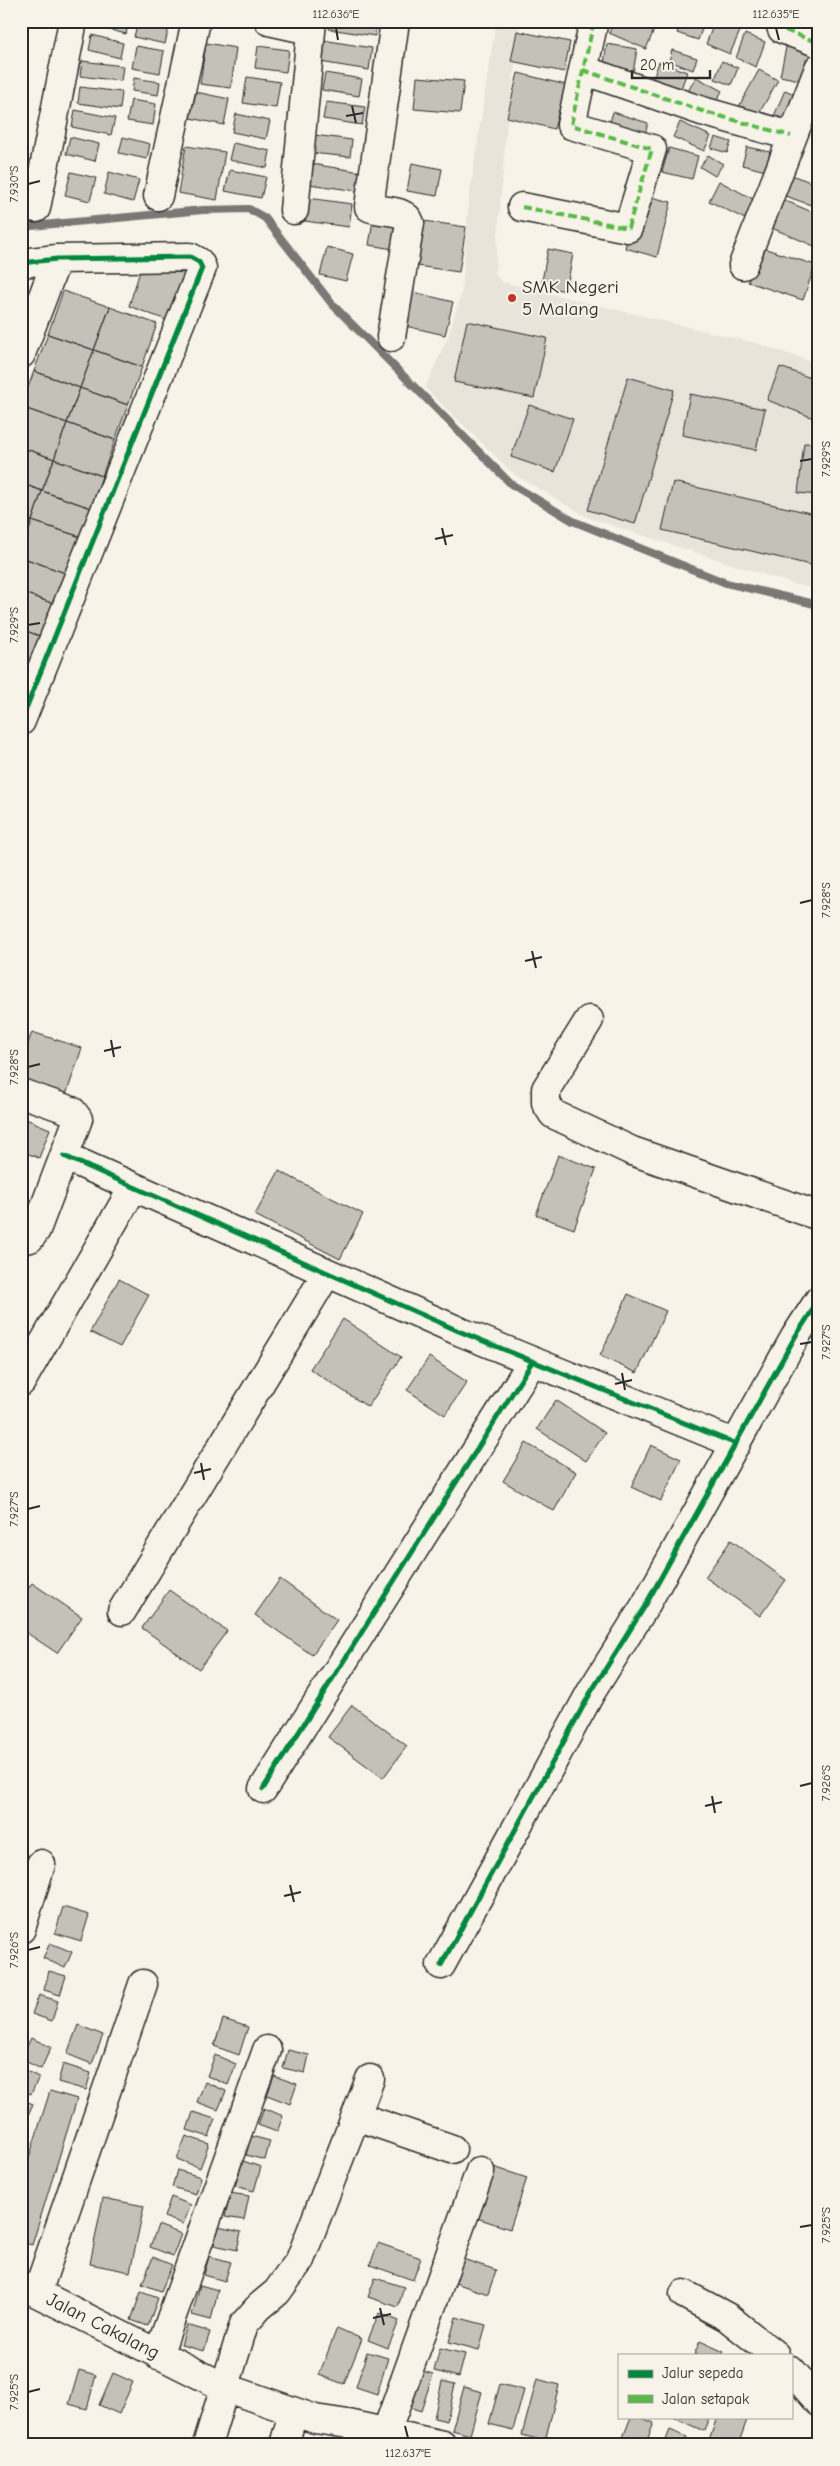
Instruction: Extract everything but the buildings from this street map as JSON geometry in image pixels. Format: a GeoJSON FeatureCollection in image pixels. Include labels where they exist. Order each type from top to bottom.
{"type":"FeatureCollection","features":[{"type":"Feature","properties":{"kind":"street"},"geometry":{"type":"LineString","coordinates":[[36,208],[73,21]]}},
{"type":"Feature","properties":{"kind":"street"},"geometry":{"type":"LineString","coordinates":[[158,196],[196,21]]}},
{"type":"Feature","properties":{"kind":"street"},"geometry":{"type":"LineString","coordinates":[[269,21],[311,26],[294,210]]}},
{"type":"Feature","properties":{"kind":"street"},"geometry":{"type":"LineString","coordinates":[[391,338],[410,223],[403,214],[377,210],[369,206],[395,21]]}},
{"type":"Feature","properties":{"kind":"street"},"geometry":{"type":"LineString","coordinates":[[522,207],[628,228],[652,149],[571,125],[594,21]]}},
{"type":"Feature","properties":{"kind":"street"},"geometry":{"type":"LineString","coordinates":[[779,21],[782,29],[819,43]]}},
{"type":"Feature","properties":{"kind":"street"},"geometry":{"type":"LineString","coordinates":[[743,265],[791,136],[819,68]]}},
{"type":"Feature","properties":{"kind":"street"},"geometry":{"type":"LineString","coordinates":[[584,70],[702,111],[791,136]]}},
{"type":"Feature","properties":{"kind":"street"},"geometry":{"type":"LineString","coordinates":[[21,263],[57,259],[190,257],[199,262],[202,268],[21,721]]}},
{"type":"Feature","properties":{"kind":"street"},"geometry":{"type":"LineString","coordinates":[[21,354],[57,259]]}},
{"type":"Feature","properties":{"kind":"street"},"geometry":{"type":"LineString","coordinates":[[589,1020],[546,1089],[546,1103],[554,1114],[632,1151],[819,1216]]}},
{"type":"Feature","properties":{"kind":"street"},"geometry":{"type":"LineString","coordinates":[[21,1093],[76,1114],[77,1121],[36,1230],[30,1238],[21,1240]]}},
{"type":"Feature","properties":{"kind":"street"},"geometry":{"type":"LineString","coordinates":[[64,1156],[327,1274],[532,1362],[736,1444]]}},
{"type":"Feature","properties":{"kind":"street"},"geometry":{"type":"LineString","coordinates":[[21,1382],[133,1188]]}},
{"type":"Feature","properties":{"kind":"street"},"geometry":{"type":"LineString","coordinates":[[122,1611],[327,1274]]}},
{"type":"Feature","properties":{"kind":"street"},"geometry":{"type":"LineString","coordinates":[[441,1965],[591,1692],[645,1606],[794,1337],[819,1300]]}},
{"type":"Feature","properties":{"kind":"street"},"geometry":{"type":"LineString","coordinates":[[263,1789],[532,1362]]}},
{"type":"Feature","properties":{"kind":"street"},"geometry":{"type":"LineString","coordinates":[[21,1929],[41,1864]]}},
{"type":"Feature","properties":{"kind":"street"},"geometry":{"type":"LineString","coordinates":[[29,2289],[143,1984]]}},
{"type":"Feature","properties":{"kind":"street"},"geometry":{"type":"LineString","coordinates":[[158,2355],[267,2050]]}},
{"type":"Feature","properties":{"kind":"street"},"geometry":{"type":"LineString","coordinates":[[207,2445],[244,2324],[259,2307],[277,2292],[300,2260],[370,2079]]}},
{"type":"Feature","properties":{"kind":"street"},"geometry":{"type":"LineString","coordinates":[[356,2116],[452,2149]]}},
{"type":"Feature","properties":{"kind":"street"},"geometry":{"type":"LineString","coordinates":[[386,2433],[480,2171]]}},
{"type":"Feature","properties":{"kind":"street","name":"Jalan Cakalang"},"geometry":{"type":"LineString","coordinates":[[29,2289],[224,2387],[293,2413],[442,2445]]}},
{"type":"Feature","properties":{"kind":"street"},"geometry":{"type":"LineString","coordinates":[[684,2294],[727,2317],[774,2354]]}},
{"type":"Feature","properties":{"kind":"street"},"geometry":{"type":"LineString","coordinates":[[792,2371],[819,2402]]}},
{"type":"Feature","properties":{"kind":"street"},"geometry":{"type":"LineString","coordinates":[[284,2445],[293,2413]]}},
{"type":"Feature","properties":{"kind":"shaded area","name":"SMK Negeri 5 Malang"},"geometry":{"type":"Polygon","coordinates":[[[496,21],[521,21],[506,131],[495,273],[501,282],[759,344],[819,364],[819,589],[796,585],[589,518],[515,475],[425,388],[448,337],[462,291],[469,198],[496,21]]]}},
{"type":"Feature","properties":{"kind":"waterway"},"geometry":{"type":"LineString","coordinates":[[21,227],[203,210],[249,209],[265,218],[332,304],[511,484],[573,521],[726,583],[819,605]]}},
{"type":"Feature","properties":{"kind":"marked path"},"geometry":{"type":"LineString","coordinates":[[522,207],[628,228],[652,149],[571,125],[594,21]]}},
{"type":"Feature","properties":{"kind":"marked path"},"geometry":{"type":"LineString","coordinates":[[779,21],[782,29],[819,43]]}},
{"type":"Feature","properties":{"kind":"marked path"},"geometry":{"type":"LineString","coordinates":[[583,70],[702,111],[791,136]]}},
{"type":"Feature","properties":{"kind":"cycle path"},"geometry":{"type":"LineString","coordinates":[[21,263],[57,259],[190,257],[199,262],[202,268],[21,721]]}},
{"type":"Feature","properties":{"kind":"cycle path"},"geometry":{"type":"LineString","coordinates":[[64,1156],[461,1332],[736,1444]]}},
{"type":"Feature","properties":{"kind":"cycle path"},"geometry":{"type":"LineString","coordinates":[[441,1965],[591,1692],[645,1606],[795,1337],[819,1300]]}},
{"type":"Feature","properties":{"kind":"cycle path"},"geometry":{"type":"LineString","coordinates":[[263,1789],[532,1362]]}},
{"type":"Feature","properties":{"kind":"place","name":"SMK Negeri 5 Malang"},"geometry":{"type":"Point","coordinates":[512,298]}}]}
